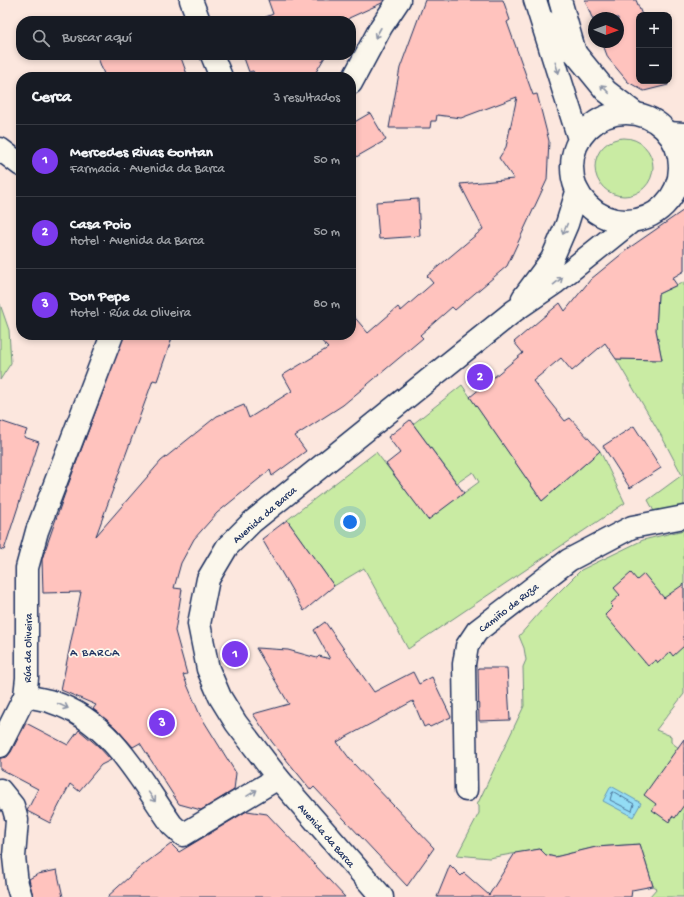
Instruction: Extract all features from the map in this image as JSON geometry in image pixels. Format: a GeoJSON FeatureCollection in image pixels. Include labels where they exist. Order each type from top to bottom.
{"type":"FeatureCollection","features":[{"type":"Feature","properties":{"kind":"main road"},"geometry":{"type":"LineString","coordinates":[[191,0],[197,16]]}},
{"type":"Feature","properties":{"kind":"main road"},"geometry":{"type":"LineString","coordinates":[[356,74],[399,0]]}},
{"type":"Feature","properties":{"kind":"main road"},"geometry":{"type":"LineString","coordinates":[[560,0],[575,53]]}},
{"type":"Feature","properties":{"kind":"main road"},"geometry":{"type":"LineString","coordinates":[[539,9],[606,92],[636,114],[676,133],[682,175],[672,196],[657,212],[645,219],[631,222],[618,222],[605,218],[589,207],[577,192],[572,179],[571,165],[579,140],[587,129],[597,121],[610,115],[623,113],[636,114]]}},
{"type":"Feature","properties":{"kind":"main road"},"geometry":{"type":"LineString","coordinates":[[539,9],[579,140]]}},
{"type":"Feature","properties":{"kind":"main road"},"geometry":{"type":"LineString","coordinates":[[214,60],[219,72]]}},
{"type":"Feature","properties":{"kind":"main road"},"geometry":{"type":"LineString","coordinates":[[0,148],[16,161]]}},
{"type":"Feature","properties":{"kind":"main road"},"geometry":{"type":"LineString","coordinates":[[514,311],[552,259],[567,224],[577,192]]}},
{"type":"Feature","properties":{"kind":"main road"},"geometry":{"type":"LineString","coordinates":[[514,311],[555,283],[631,222]]}},
{"type":"Feature","properties":{"kind":"main road","name":"Avenida da Barca"},"geometry":{"type":"LineString","coordinates":[[382,897],[278,778],[236,723],[220,697],[208,669],[199,624],[208,579],[227,547],[252,522],[514,311]]}},
{"type":"Feature","properties":{"kind":"main road","name":"Rúa da Oliveira"},"geometry":{"type":"LineString","coordinates":[[110,340],[36,531],[27,568],[27,678],[25,696],[52,702],[94,724],[116,743],[172,825],[183,835],[278,778]]}},
{"type":"Feature","properties":{"kind":"main road","name":"Camiño de Ruza"},"geometry":{"type":"LineString","coordinates":[[466,790],[464,664],[467,646],[477,631],[569,560],[632,527],[684,517]]}},
{"type":"Feature","properties":{"kind":"main road"},"geometry":{"type":"LineString","coordinates":[[0,746],[25,696]]}},
{"type":"Feature","properties":{"kind":"main road"},"geometry":{"type":"LineString","coordinates":[[0,790],[13,806],[17,820],[14,857],[17,884],[21,897]]}},
{"type":"Feature","properties":{"kind":"green space"},"geometry":{"type":"Polygon","coordinates":[[[624,138],[635,140],[645,146],[651,156],[653,167],[651,178],[645,188],[635,194],[624,196],[613,194],[603,188],[597,178],[595,167],[597,156],[603,146],[613,140],[624,138]]]}},
{"type":"Feature","properties":{"kind":"green space"},"geometry":{"type":"Polygon","coordinates":[[[684,282],[684,508],[655,513],[648,500],[682,475],[662,437],[616,359],[662,360],[656,330],[658,294],[684,282]]]}},
{"type":"Feature","properties":{"kind":"green space"},"geometry":{"type":"Polygon","coordinates":[[[0,304],[9,330],[11,363],[0,380],[0,304]]]}},
{"type":"Feature","properties":{"kind":"green space"},"geometry":{"type":"Polygon","coordinates":[[[462,385],[542,501],[600,451],[625,503],[408,649],[364,568],[334,586],[287,520],[376,452],[428,519],[479,482],[473,472],[457,483],[413,424],[462,385]]]}},
{"type":"Feature","properties":{"kind":"green space"},"geometry":{"type":"Polygon","coordinates":[[[684,530],[684,694],[656,730],[671,736],[671,742],[684,752],[684,897],[649,897],[657,888],[653,886],[640,844],[596,847],[555,857],[546,855],[540,849],[489,858],[457,855],[479,813],[479,806],[477,805],[524,706],[523,667],[526,660],[524,648],[519,636],[548,603],[581,570],[643,540],[684,530]]]}},
{"type":"Feature","properties":{"kind":"water"},"geometry":{"type":"Polygon","coordinates":[[[611,786],[641,803],[633,817],[603,801],[611,786]]]}},
{"type":"Feature","properties":{"kind":"building"},"geometry":{"type":"Polygon","coordinates":[[[268,0],[384,0],[382,3],[353,16],[268,16],[273,14],[268,0]]]}},
{"type":"Feature","properties":{"kind":"building"},"geometry":{"type":"Polygon","coordinates":[[[425,0],[503,0],[510,20],[507,22],[533,95],[537,94],[549,141],[547,180],[507,266],[455,310],[452,307],[420,335],[423,338],[343,405],[295,436],[306,451],[272,476],[270,470],[217,513],[194,539],[181,563],[174,588],[182,589],[175,631],[187,674],[183,675],[200,715],[236,773],[234,790],[201,810],[179,804],[140,743],[133,747],[116,728],[93,709],[96,705],[61,690],[81,592],[43,593],[42,559],[122,340],[171,340],[157,381],[153,380],[96,536],[161,461],[217,416],[244,405],[249,418],[292,391],[283,375],[328,348],[321,340],[356,340],[356,319],[368,333],[398,307],[401,311],[433,283],[427,276],[483,229],[460,184],[514,179],[499,158],[506,147],[517,97],[461,118],[437,115],[436,121],[431,121],[430,128],[389,128],[400,68],[425,0]]]}},
{"type":"Feature","properties":{"kind":"building"},"geometry":{"type":"Polygon","coordinates":[[[585,0],[636,0],[641,12],[636,12],[636,84],[668,85],[644,91],[628,82],[608,58],[604,48],[624,48],[624,12],[590,12],[585,0]]]}},
{"type":"Feature","properties":{"kind":"building"},"geometry":{"type":"Polygon","coordinates":[[[99,60],[182,60],[186,72],[103,72],[99,60]]]}},
{"type":"Feature","properties":{"kind":"building"},"geometry":{"type":"Polygon","coordinates":[[[245,60],[323,60],[316,72],[249,72],[245,60]]]}},
{"type":"Feature","properties":{"kind":"building"},"geometry":{"type":"Polygon","coordinates":[[[370,113],[386,140],[356,157],[356,121],[370,113]]]}},
{"type":"Feature","properties":{"kind":"building"},"geometry":{"type":"Polygon","coordinates":[[[418,199],[420,236],[379,239],[376,202],[418,199]]]}},
{"type":"Feature","properties":{"kind":"building"},"geometry":{"type":"Polygon","coordinates":[[[684,210],[684,271],[672,278],[677,285],[658,294],[656,330],[662,360],[616,359],[605,343],[572,371],[561,358],[533,381],[565,421],[570,418],[600,451],[542,501],[470,397],[523,353],[514,342],[560,303],[565,311],[591,279],[629,248],[684,210]]]}},
{"type":"Feature","properties":{"kind":"building"},"geometry":{"type":"Polygon","coordinates":[[[410,420],[464,493],[428,520],[386,464],[400,453],[388,437],[410,420]]]}},
{"type":"Feature","properties":{"kind":"building"},"geometry":{"type":"Polygon","coordinates":[[[0,421],[27,430],[24,437],[39,442],[4,550],[0,549],[0,421]]]}},
{"type":"Feature","properties":{"kind":"building"},"geometry":{"type":"Polygon","coordinates":[[[634,426],[661,468],[630,488],[603,446],[634,426]]]}},
{"type":"Feature","properties":{"kind":"building"},"geometry":{"type":"Polygon","coordinates":[[[287,520],[334,586],[304,611],[262,539],[287,520]]]}},
{"type":"Feature","properties":{"kind":"building"},"geometry":{"type":"Polygon","coordinates":[[[631,573],[637,580],[644,574],[664,598],[684,584],[684,646],[673,656],[670,652],[658,663],[656,660],[648,666],[605,615],[613,607],[610,604],[620,595],[614,588],[631,573]]]}},
{"type":"Feature","properties":{"kind":"building"},"geometry":{"type":"Polygon","coordinates":[[[325,622],[374,692],[413,672],[419,684],[432,677],[451,717],[430,727],[428,725],[424,727],[413,701],[337,742],[353,763],[434,848],[407,886],[314,787],[311,790],[272,742],[253,714],[289,704],[256,648],[288,650],[317,658],[319,656],[330,659],[314,630],[325,622]]]}},
{"type":"Feature","properties":{"kind":"building"},"geometry":{"type":"Polygon","coordinates":[[[478,668],[507,668],[510,720],[479,721],[478,668]]]}},
{"type":"Feature","properties":{"kind":"building"},"geometry":{"type":"Polygon","coordinates":[[[26,723],[68,745],[79,730],[98,746],[111,760],[101,765],[79,791],[70,784],[50,823],[27,811],[38,789],[0,769],[0,758],[7,757],[11,752],[26,723]]]}},
{"type":"Feature","properties":{"kind":"building"},"geometry":{"type":"Polygon","coordinates":[[[684,739],[684,805],[675,818],[672,816],[669,822],[652,810],[656,804],[644,795],[684,739]]]}},
{"type":"Feature","properties":{"kind":"building"},"geometry":{"type":"Polygon","coordinates":[[[247,811],[267,814],[345,897],[107,897],[139,868],[171,844],[179,852],[247,811]]]}},
{"type":"Feature","properties":{"kind":"building"},"geometry":{"type":"Polygon","coordinates":[[[640,844],[653,886],[632,890],[631,897],[437,897],[450,865],[461,876],[464,873],[489,895],[515,853],[540,849],[546,855],[555,857],[596,847],[640,844]]]}},
{"type":"Feature","properties":{"kind":"building"},"geometry":{"type":"Polygon","coordinates":[[[57,870],[63,897],[33,897],[29,879],[38,874],[57,870]]]}},
{"type":"Feature","properties":{"kind":"place","name":"Casa Poio"},"geometry":{"type":"Point","coordinates":[480,377]}},
{"type":"Feature","properties":{"kind":"place","name":"Mercedes Rivas Gontan"},"geometry":{"type":"Point","coordinates":[235,654]}},
{"type":"Feature","properties":{"kind":"place","name":"Don Pepe"},"geometry":{"type":"Point","coordinates":[162,723]}},
{"type":"Feature","properties":{"kind":"district","name":"A BARCA"},"geometry":{"type":"Point","coordinates":[95,652]}}]}
